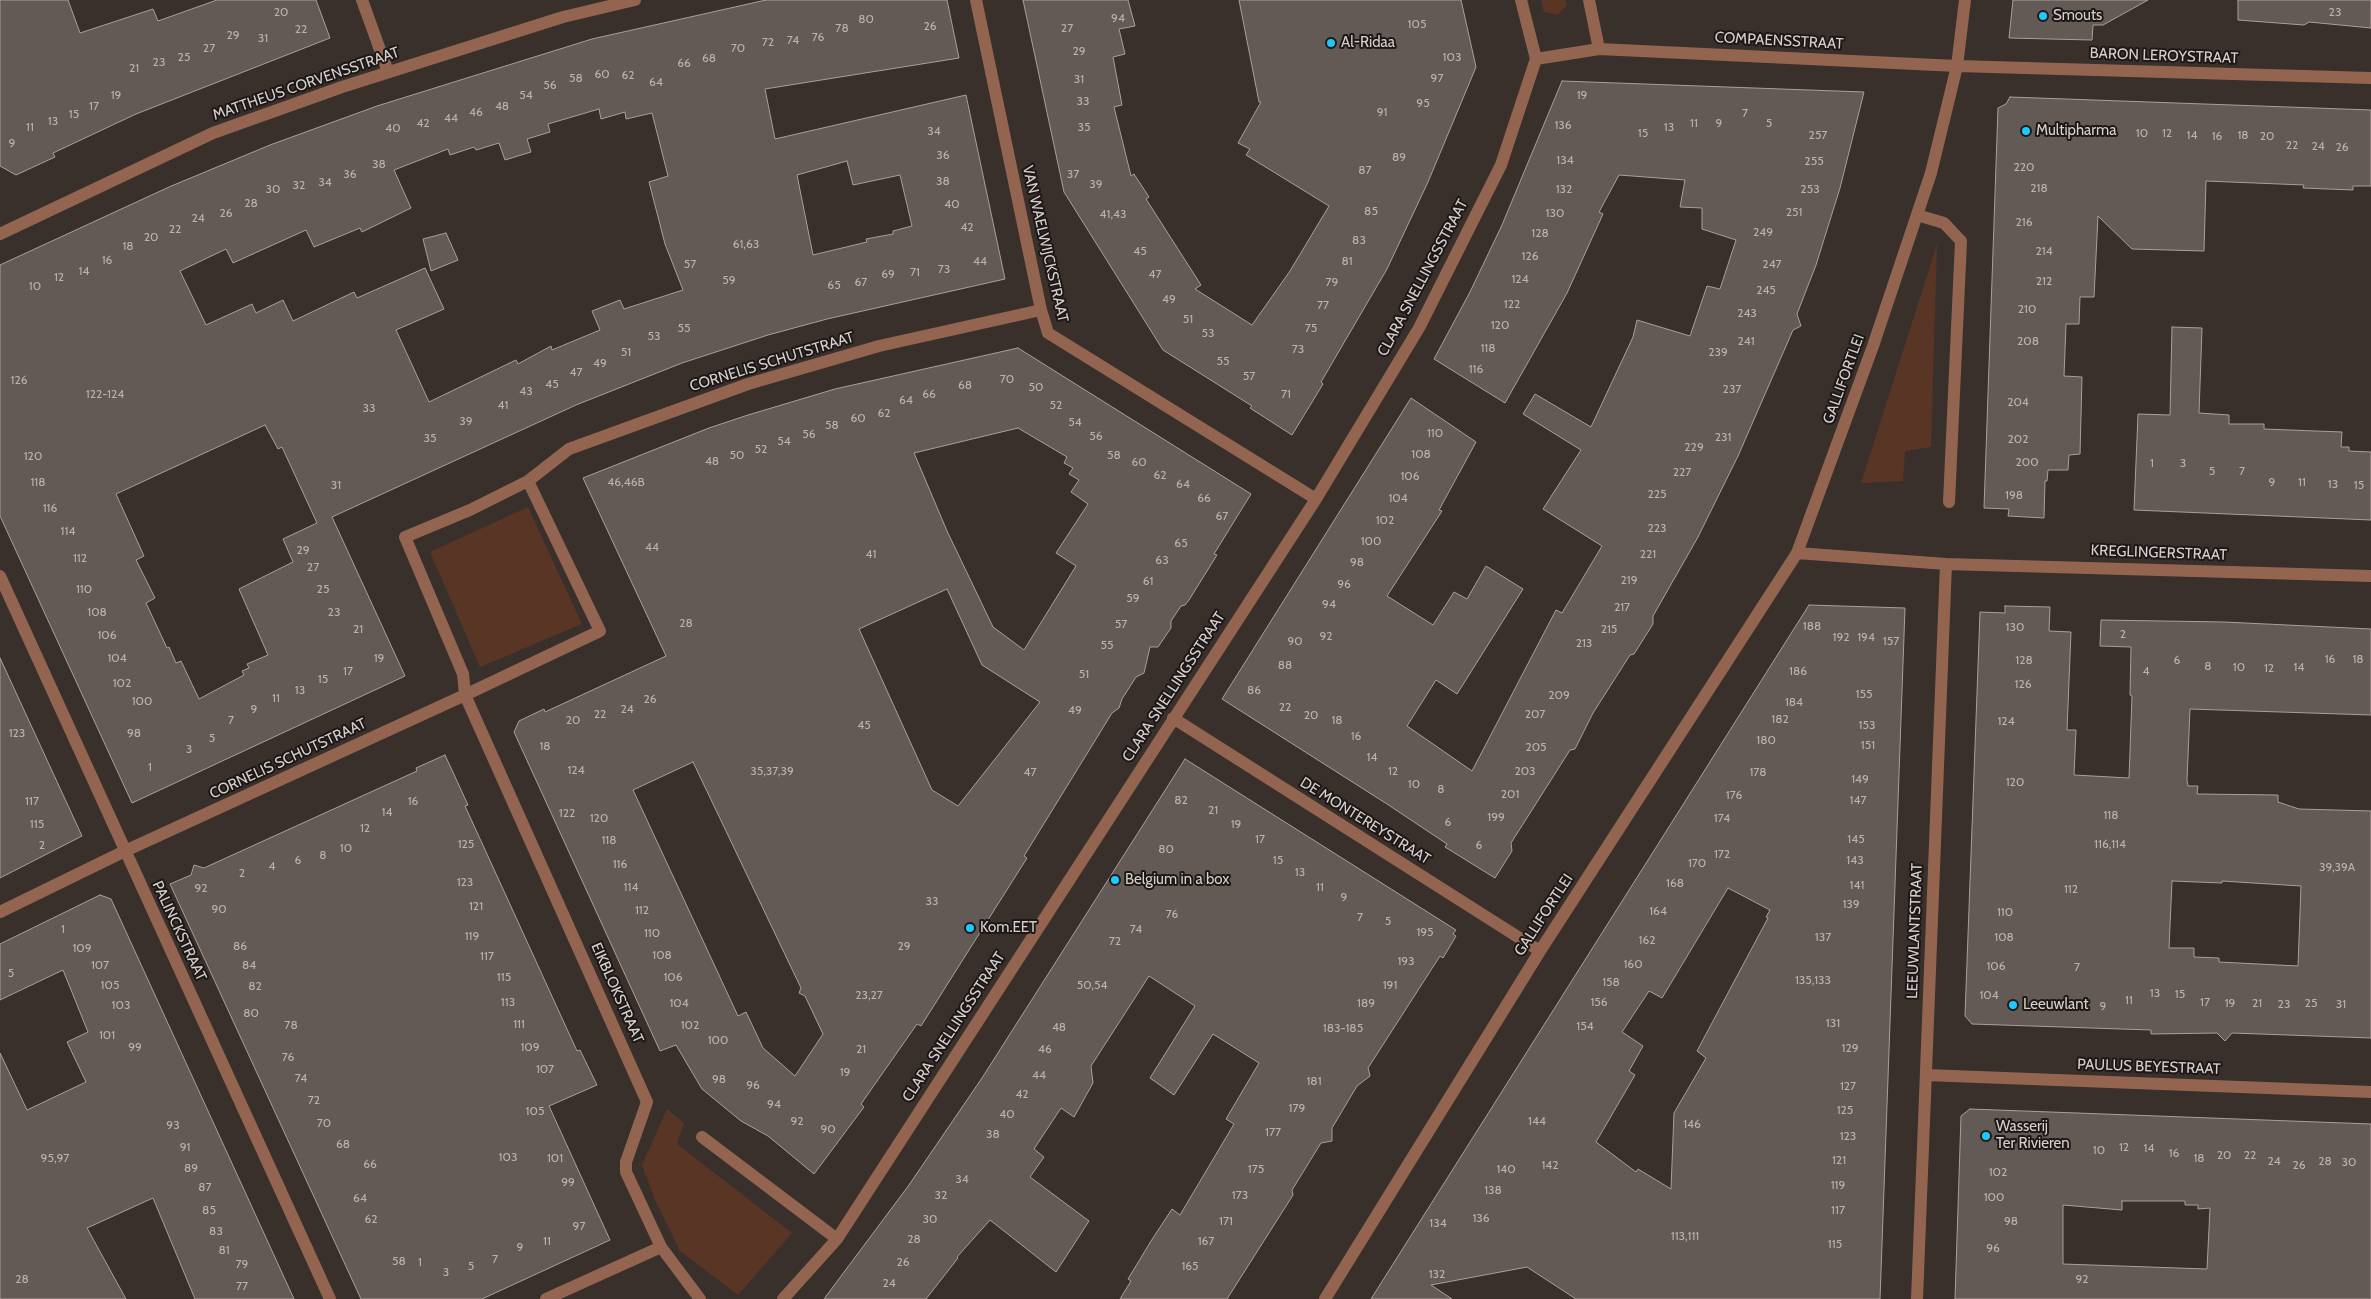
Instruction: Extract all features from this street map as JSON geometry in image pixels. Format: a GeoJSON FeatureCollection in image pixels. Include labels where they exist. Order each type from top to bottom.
{"type":"FeatureCollection","features":[{"type":"Feature","properties":{"kind":"street"},"geometry":{"type":"LineString","coordinates":[[362,0],[388,72]]}},
{"type":"Feature","properties":{"kind":"street","name":"MATTHEUS CORVENSSTRAAT"},"geometry":{"type":"LineString","coordinates":[[0,234],[213,133],[388,72],[563,16],[636,0]]}},
{"type":"Feature","properties":{"kind":"street","name":"VAN WAELWIJCKSTRAAT"},"geometry":{"type":"LineString","coordinates":[[976,0],[1041,310],[1048,333],[1316,498]]}},
{"type":"Feature","properties":{"kind":"street"},"geometry":{"type":"LineString","coordinates":[[1521,0],[1536,60],[1599,49],[1589,0]]}},
{"type":"Feature","properties":{"kind":"street","name":"GALLIFORTLEI"},"geometry":{"type":"LineString","coordinates":[[1325,1299],[1540,951],[1797,553],[1874,346],[1930,173],[1957,66],[1965,0]]}},
{"type":"Feature","properties":{"kind":"street","name":"COMPAENSSTRAAT"},"geometry":{"type":"LineString","coordinates":[[1599,49],[1957,66]]}},
{"type":"Feature","properties":{"kind":"street","name":"CLARA SNELLINGSSTRAAT"},"geometry":{"type":"LineString","coordinates":[[783,1299],[837,1239],[1316,498],[1419,328],[1496,174],[1536,60]]}},
{"type":"Feature","properties":{"kind":"street","name":"BARON LEROYSTRAAT"},"geometry":{"type":"LineString","coordinates":[[1957,66],[2371,78]]}},
{"type":"Feature","properties":{"kind":"street"},"geometry":{"type":"LineString","coordinates":[[1917,215],[1944,223],[1961,241],[1950,502]]}},
{"type":"Feature","properties":{"kind":"street","name":"CORNELIS SCHUTSTRAAT"},"geometry":{"type":"LineString","coordinates":[[465,696],[463,674],[405,537],[470,510],[528,481],[569,449],[748,384],[879,346],[1041,310]]}},
{"type":"Feature","properties":{"kind":"street","name":"CORNELIS SCHUTSTRAAT"},"geometry":{"type":"LineString","coordinates":[[0,912],[125,851],[465,696],[600,631],[528,481]]}},
{"type":"Feature","properties":{"kind":"street"},"geometry":{"type":"LineString","coordinates":[[1797,553],[1946,564]]}},
{"type":"Feature","properties":{"kind":"street","name":"KREGLINGERSTRAAT"},"geometry":{"type":"LineString","coordinates":[[1946,564],[2371,576]]}},
{"type":"Feature","properties":{"kind":"street","name":"LEEUWLANTSTRAAT"},"geometry":{"type":"LineString","coordinates":[[1917,1299],[1946,564]]}},
{"type":"Feature","properties":{"kind":"street","name":"PALINCKSTRAAT"},"geometry":{"type":"LineString","coordinates":[[0,576],[330,1299]]}},
{"type":"Feature","properties":{"kind":"street","name":"EIKBLOKSTRAAT"},"geometry":{"type":"LineString","coordinates":[[465,696],[647,1102],[626,1162],[626,1172],[661,1247],[700,1299]]}},
{"type":"Feature","properties":{"kind":"street","name":"DE MONTEREYSTRAAT"},"geometry":{"type":"LineString","coordinates":[[1173,718],[1540,951]]}},
{"type":"Feature","properties":{"kind":"street","name":"PAULUS BEYESTRAAT"},"geometry":{"type":"LineString","coordinates":[[1926,1075],[2371,1092]]}},
{"type":"Feature","properties":{"kind":"street"},"geometry":{"type":"LineString","coordinates":[[702,1137],[837,1239]]}},
{"type":"Feature","properties":{"kind":"street"},"geometry":{"type":"LineString","coordinates":[[546,1299],[661,1247]]}},
{"type":"Feature","properties":{"kind":"shaded area"},"geometry":{"type":"Polygon","coordinates":[[[1541,0],[1565,0],[1567,6],[1557,15],[1544,12],[1541,0]]]}},
{"type":"Feature","properties":{"kind":"shaded area"},"geometry":{"type":"Polygon","coordinates":[[[1937,244],[1931,447],[1905,451],[1903,481],[1861,483],[1937,244]]]}},
{"type":"Feature","properties":{"kind":"shaded area"},"geometry":{"type":"Polygon","coordinates":[[[528,507],[582,624],[480,667],[430,552],[528,507]]]}},
{"type":"Feature","properties":{"kind":"shaded area"},"geometry":{"type":"Polygon","coordinates":[[[667,1109],[684,1123],[677,1144],[792,1233],[738,1295],[680,1251],[655,1200],[642,1165],[667,1109]]]}},
{"type":"Feature","properties":{"kind":"building"},"geometry":{"type":"Polygon","coordinates":[[[0,0],[68,0],[80,33],[153,9],[158,21],[217,0],[316,0],[330,38],[136,114],[53,153],[55,157],[16,175],[0,166],[0,0]]]}},
{"type":"Feature","properties":{"kind":"building"},"geometry":{"type":"Polygon","coordinates":[[[766,0],[947,0],[959,58],[765,89],[775,139],[966,95],[1005,279],[827,319],[768,335],[682,363],[576,405],[332,517],[405,676],[132,803],[0,516],[0,265],[169,187],[270,145],[377,106],[592,39],[766,0]],[[599,109],[548,124],[550,132],[527,139],[531,152],[505,160],[499,143],[476,150],[474,147],[450,155],[448,149],[394,170],[411,208],[362,232],[360,228],[314,247],[306,230],[233,263],[226,249],[180,271],[206,325],[252,304],[256,313],[283,300],[293,321],[354,292],[357,298],[425,268],[444,309],[396,330],[429,402],[516,360],[518,364],[551,346],[552,350],[600,330],[592,311],[620,300],[624,309],[683,290],[665,244],[649,182],[668,176],[652,113],[626,119],[625,112],[601,119],[599,109]],[[847,161],[797,175],[813,255],[867,242],[866,239],[893,234],[893,231],[912,226],[900,175],[853,185],[847,161]],[[265,425],[116,494],[144,556],[136,560],[155,598],[146,603],[167,648],[169,647],[176,663],[181,661],[199,699],[244,675],[242,671],[249,668],[247,664],[268,655],[239,589],[293,562],[283,539],[317,523],[282,447],[278,449],[265,425]]]}},
{"type":"Feature","properties":{"kind":"building"},"geometry":{"type":"Polygon","coordinates":[[[1023,0],[1128,0],[1135,26],[1119,29],[1125,54],[1113,57],[1122,105],[1114,107],[1131,176],[1134,174],[1149,197],[1146,199],[1201,285],[1195,289],[1252,325],[1290,271],[1329,206],[1246,155],[1250,149],[1238,143],[1261,102],[1259,102],[1239,0],[1461,0],[1476,67],[1428,182],[1387,269],[1321,382],[1323,384],[1292,435],[1250,408],[1252,406],[1163,350],[1064,192],[1023,0]]]}},
{"type":"Feature","properties":{"kind":"building","name":"Smouts"},"geometry":{"type":"Polygon","coordinates":[[[2013,0],[2148,0],[2103,25],[2093,25],[2092,40],[2009,38],[2013,0]]]}},
{"type":"Feature","properties":{"kind":"building"},"geometry":{"type":"Polygon","coordinates":[[[2238,0],[2371,0],[2371,28],[2309,22],[2304,25],[2238,20],[2238,0]]]}},
{"type":"Feature","properties":{"kind":"building"},"geometry":{"type":"Polygon","coordinates":[[[1562,81],[1864,92],[1840,188],[1816,265],[1797,314],[1801,326],[1793,330],[1738,456],[1698,537],[1653,616],[1653,624],[1634,654],[1630,655],[1593,713],[1575,749],[1570,750],[1511,843],[1512,851],[1495,878],[1445,847],[1447,844],[1387,804],[1222,699],[1411,398],[1476,442],[1439,510],[1442,511],[1387,596],[1433,625],[1454,592],[1467,599],[1486,566],[1523,589],[1457,694],[1436,680],[1407,726],[1472,771],[1556,610],[1562,613],[1602,546],[1543,509],[1581,450],[1523,414],[1535,394],[1591,427],[1633,337],[1637,320],[1690,336],[1707,286],[1720,289],[1736,240],[1702,229],[1702,208],[1680,207],[1685,180],[1619,175],[1599,212],[1603,214],[1567,293],[1505,403],[1434,359],[1470,292],[1502,225],[1562,81]]]}},
{"type":"Feature","properties":{"kind":"building"},"geometry":{"type":"Polygon","coordinates":[[[2010,97],[2371,110],[2371,186],[2353,186],[2353,190],[2303,188],[2304,185],[2206,181],[2204,251],[2132,249],[2098,216],[2094,297],[2080,297],[2079,324],[2066,324],[2064,376],[2082,377],[2080,454],[2069,455],[2068,470],[2048,470],[2047,481],[2045,481],[2044,518],[2008,516],[2009,509],[1984,508],[1998,108],[2006,104],[2010,97]]]}},
{"type":"Feature","properties":{"kind":"building"},"geometry":{"type":"Polygon","coordinates":[[[446,233],[458,260],[431,271],[423,239],[446,233]]]}},
{"type":"Feature","properties":{"kind":"building"},"geometry":{"type":"Polygon","coordinates":[[[2172,327],[2202,328],[2199,413],[2229,415],[2229,424],[2264,424],[2264,429],[2342,432],[2341,447],[2349,447],[2349,451],[2371,452],[2371,520],[2134,510],[2138,414],[2170,415],[2172,327]]]}},
{"type":"Feature","properties":{"kind":"building"},"geometry":{"type":"Polygon","coordinates":[[[1018,348],[1251,494],[1214,554],[1217,555],[1189,600],[1185,605],[1181,606],[1171,621],[1171,628],[1158,647],[1150,647],[1144,673],[1136,677],[1122,699],[1119,708],[1112,713],[1024,856],[1027,858],[921,1026],[917,1024],[861,1104],[864,1107],[814,1174],[768,1136],[741,1121],[702,1089],[676,1045],[660,1051],[514,732],[519,721],[544,709],[545,712],[666,656],[583,478],[709,428],[835,389],[1018,348]],[[1018,428],[914,453],[947,531],[993,627],[1024,650],[1076,566],[1056,553],[1088,504],[1071,492],[1079,480],[1069,474],[1073,468],[1064,463],[1067,457],[1018,428]],[[947,589],[859,629],[932,790],[958,806],[1040,702],[982,665],[947,589]],[[693,762],[633,790],[738,1016],[746,1012],[763,1048],[795,1076],[823,1034],[805,996],[799,993],[801,988],[693,762]]]}},
{"type":"Feature","properties":{"kind":"building"},"geometry":{"type":"Polygon","coordinates":[[[1809,605],[1905,608],[1880,1299],[1576,1299],[1527,1267],[1431,1285],[1452,1299],[1371,1299],[1809,605]],[[1728,888],[1662,998],[1649,991],[1622,1032],[1643,1046],[1629,1071],[1635,1075],[1596,1142],[1636,1172],[1638,1169],[1671,1189],[1674,1113],[1706,1058],[1697,1051],[1768,918],[1766,917],[1770,910],[1728,888]]]}},
{"type":"Feature","properties":{"kind":"building"},"geometry":{"type":"Polygon","coordinates":[[[2005,606],[2050,607],[2049,631],[2071,632],[2067,730],[2076,730],[2074,775],[2129,778],[2132,696],[2130,695],[2131,647],[2100,646],[2101,620],[2224,622],[2371,629],[2371,715],[2190,709],[2187,780],[2188,786],[2198,786],[2197,794],[2278,795],[2278,802],[2299,809],[2371,811],[2371,1038],[2232,1033],[2225,1041],[2217,1033],[2151,1034],[2151,1030],[1972,1024],[1965,1016],[1980,612],[2005,613],[2005,606]],[[2172,881],[2169,948],[2194,948],[2194,957],[2219,958],[2219,962],[2298,966],[2301,886],[2222,881],[2222,883],[2172,881]]]}},
{"type":"Feature","properties":{"kind":"building"},"geometry":{"type":"Polygon","coordinates":[[[0,658],[82,836],[0,878],[0,658]]]}},
{"type":"Feature","properties":{"kind":"building"},"geometry":{"type":"Polygon","coordinates":[[[445,755],[468,805],[465,806],[577,1051],[580,1050],[597,1085],[549,1106],[610,1240],[482,1299],[361,1299],[170,884],[191,875],[194,865],[204,868],[417,771],[416,768],[445,755]]]}},
{"type":"Feature","properties":{"kind":"building"},"geometry":{"type":"Polygon","coordinates":[[[1185,759],[1456,930],[1453,934],[1456,936],[1443,958],[1440,956],[1368,1068],[1370,1076],[1357,1086],[1332,1128],[1332,1141],[1321,1143],[1292,1190],[1293,1195],[1227,1299],[1120,1299],[1131,1281],[1128,1279],[1151,1241],[1172,1209],[1180,1215],[1234,1124],[1226,1119],[1259,1063],[1213,1034],[1174,1095],[1150,1078],[1195,1006],[1149,976],[1091,1066],[1093,1083],[1074,1117],[1061,1108],[1034,1149],[1044,1157],[1030,1177],[1089,1221],[1056,1272],[990,1220],[957,1257],[926,1299],[824,1299],[909,1185],[982,1078],[1185,759]]]}},
{"type":"Feature","properties":{"kind":"building"},"geometry":{"type":"Polygon","coordinates":[[[100,895],[111,899],[294,1299],[195,1299],[153,1198],[87,1228],[126,1299],[0,1299],[0,1053],[27,1110],[86,1082],[67,1042],[88,1032],[63,970],[0,1000],[0,944],[100,895]]]}},
{"type":"Feature","properties":{"kind":"building"},"geometry":{"type":"Polygon","coordinates":[[[1970,1109],[2371,1124],[2371,1299],[1955,1299],[1961,1116],[1970,1109]],[[2122,1201],[2122,1210],[2063,1205],[2063,1264],[2207,1269],[2210,1208],[2198,1209],[2198,1205],[2185,1205],[2185,1201],[2122,1201]]]}},
{"type":"Feature","properties":{"kind":"place","name":"Smouts"},"geometry":{"type":"Point","coordinates":[2043,16]}},
{"type":"Feature","properties":{"kind":"place","name":"Al-Ridaa"},"geometry":{"type":"Point","coordinates":[1331,43]}},
{"type":"Feature","properties":{"kind":"place","name":"Multipharma"},"geometry":{"type":"Point","coordinates":[2026,131]}},
{"type":"Feature","properties":{"kind":"place","name":"Belgium in a box"},"geometry":{"type":"Point","coordinates":[1115,880]}},
{"type":"Feature","properties":{"kind":"place","name":"Kom.EET"},"geometry":{"type":"Point","coordinates":[970,928]}},
{"type":"Feature","properties":{"kind":"place","name":"Leeuwlant"},"geometry":{"type":"Point","coordinates":[2013,1005]}},
{"type":"Feature","properties":{"kind":"place","name":"Wasserij Ter Rivieren"},"geometry":{"type":"Point","coordinates":[1986,1136]}}]}
